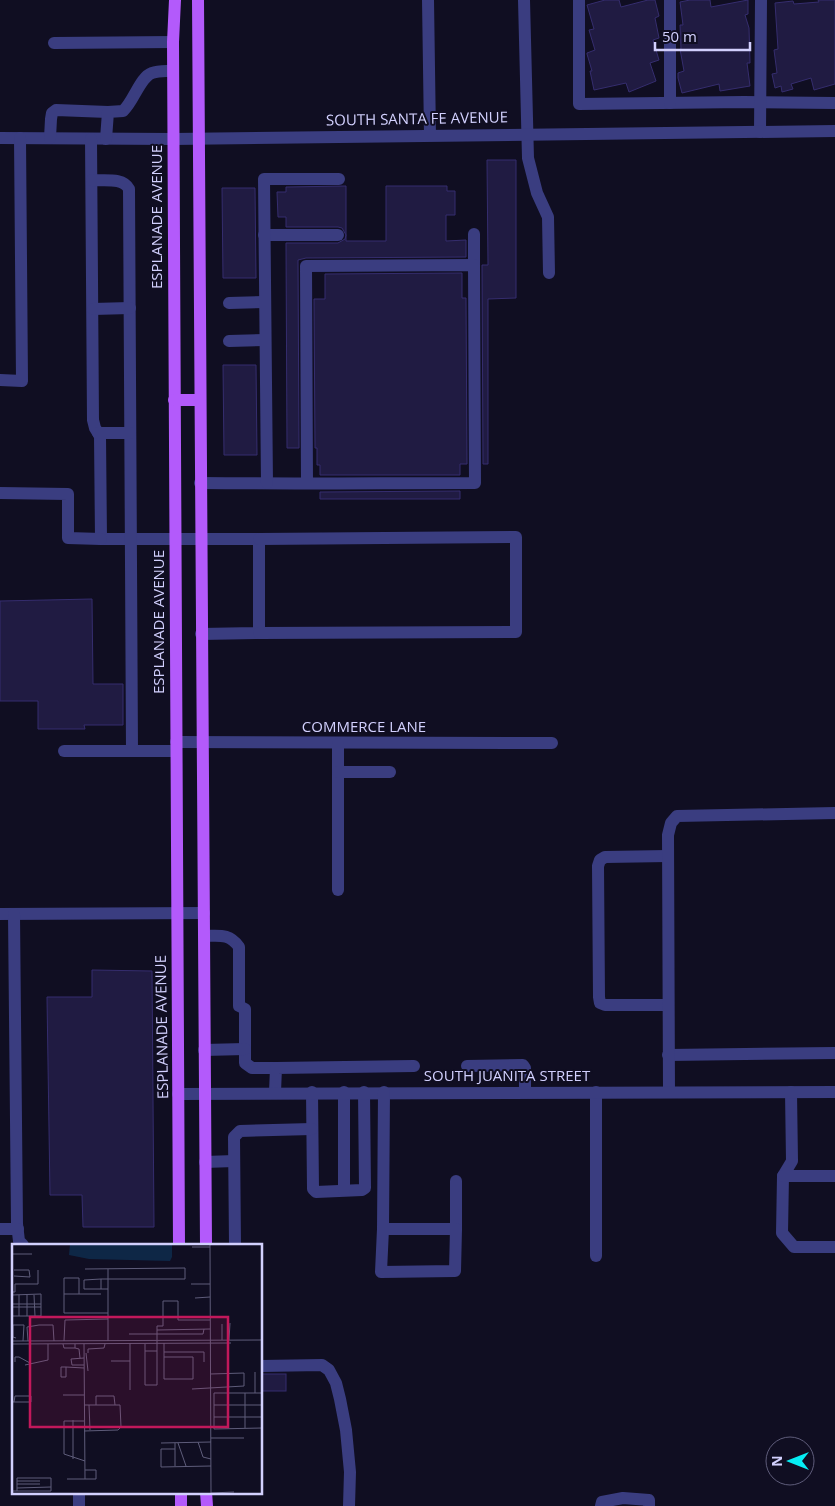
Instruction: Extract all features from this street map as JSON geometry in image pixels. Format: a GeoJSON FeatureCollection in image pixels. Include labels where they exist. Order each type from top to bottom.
{"type":"FeatureCollection","features":[{"type":"Feature","properties":{"kind":"main road","name":"ESPLANADE AVENUE"},"geometry":{"type":"LineString","coordinates":[[175,0],[173,42],[174,400],[180,1244]]}},
{"type":"Feature","properties":{"kind":"main road"},"geometry":{"type":"LineString","coordinates":[[198,0],[206,1244]]}},
{"type":"Feature","properties":{"kind":"main road"},"geometry":{"type":"LineString","coordinates":[[174,400],[200,400]]}},
{"type":"Feature","properties":{"kind":"street"},"geometry":{"type":"LineString","coordinates":[[428,0],[430,135]]}},
{"type":"Feature","properties":{"kind":"street"},"geometry":{"type":"LineString","coordinates":[[524,0],[528,158],[537,194],[548,217],[549,273]]}},
{"type":"Feature","properties":{"kind":"street"},"geometry":{"type":"LineString","coordinates":[[579,0],[579,104],[835,103]]}},
{"type":"Feature","properties":{"kind":"street"},"geometry":{"type":"LineString","coordinates":[[670,0],[670,103]]}},
{"type":"Feature","properties":{"kind":"street"},"geometry":{"type":"LineString","coordinates":[[760,132],[761,0]]}},
{"type":"Feature","properties":{"kind":"street"},"geometry":{"type":"LineString","coordinates":[[54,43],[173,42]]}},
{"type":"Feature","properties":{"kind":"street"},"geometry":{"type":"LineString","coordinates":[[50,138],[52,112],[56,110],[123,111],[130,104],[144,77],[150,73],[173,71]]}},
{"type":"Feature","properties":{"kind":"street"},"geometry":{"type":"LineString","coordinates":[[106,139],[108,112]]}},
{"type":"Feature","properties":{"kind":"street","name":"SOUTH SANTA FE AVENUE"},"geometry":{"type":"LineString","coordinates":[[0,138],[173,139],[835,131]]}},
{"type":"Feature","properties":{"kind":"street"},"geometry":{"type":"LineString","coordinates":[[0,380],[22,381],[20,138]]}},
{"type":"Feature","properties":{"kind":"street"},"geometry":{"type":"LineString","coordinates":[[92,139],[93,420],[100,436],[101,539]]}},
{"type":"Feature","properties":{"kind":"street"},"geometry":{"type":"LineString","coordinates":[[267,484],[264,179],[339,179]]}},
{"type":"Feature","properties":{"kind":"street"},"geometry":{"type":"LineString","coordinates":[[92,180],[122,181],[130,189],[132,751]]}},
{"type":"Feature","properties":{"kind":"street"},"geometry":{"type":"LineString","coordinates":[[200,483],[475,483],[474,234]]}},
{"type":"Feature","properties":{"kind":"street"},"geometry":{"type":"LineString","coordinates":[[264,235],[338,235]]}},
{"type":"Feature","properties":{"kind":"street"},"geometry":{"type":"LineString","coordinates":[[307,484],[306,266],[474,265]]}},
{"type":"Feature","properties":{"kind":"street"},"geometry":{"type":"LineString","coordinates":[[229,303],[265,302]]}},
{"type":"Feature","properties":{"kind":"street"},"geometry":{"type":"LineString","coordinates":[[93,309],[130,308]]}},
{"type":"Feature","properties":{"kind":"street"},"geometry":{"type":"LineString","coordinates":[[229,341],[265,340]]}},
{"type":"Feature","properties":{"kind":"street"},"geometry":{"type":"LineString","coordinates":[[98,433],[130,433]]}},
{"type":"Feature","properties":{"kind":"street"},"geometry":{"type":"LineString","coordinates":[[0,493],[68,494],[68,538],[516,537],[516,632],[201,634]]}},
{"type":"Feature","properties":{"kind":"street"},"geometry":{"type":"LineString","coordinates":[[259,539],[259,633]]}},
{"type":"Feature","properties":{"kind":"street","name":"COMMERCE LANE"},"geometry":{"type":"LineString","coordinates":[[64,751],[132,751],[202,743],[552,743]]}},
{"type":"Feature","properties":{"kind":"street"},"geometry":{"type":"LineString","coordinates":[[338,744],[338,890]]}},
{"type":"Feature","properties":{"kind":"street"},"geometry":{"type":"LineString","coordinates":[[338,772],[390,772]]}},
{"type":"Feature","properties":{"kind":"street"},"geometry":{"type":"LineString","coordinates":[[668,1092],[668,835],[671,823],[677,816],[835,813]]}},
{"type":"Feature","properties":{"kind":"street"},"geometry":{"type":"LineString","coordinates":[[668,856],[605,857],[600,860],[598,866],[600,1003],[605,1006],[668,1004]]}},
{"type":"Feature","properties":{"kind":"street"},"geometry":{"type":"LineString","coordinates":[[0,914],[204,913]]}},
{"type":"Feature","properties":{"kind":"street"},"geometry":{"type":"LineString","coordinates":[[14,914],[18,1229],[19,1241],[22,1244]]}},
{"type":"Feature","properties":{"kind":"street"},"geometry":{"type":"LineString","coordinates":[[204,936],[226,936],[239,947],[239,1006],[245,1009],[245,1064],[252,1068],[414,1066]]}},
{"type":"Feature","properties":{"kind":"street"},"geometry":{"type":"LineString","coordinates":[[204,1050],[245,1049]]}},
{"type":"Feature","properties":{"kind":"street"},"geometry":{"type":"LineString","coordinates":[[668,1055],[835,1053]]}},
{"type":"Feature","properties":{"kind":"street"},"geometry":{"type":"LineString","coordinates":[[467,1066],[523,1065],[525,1068],[525,1092]]}},
{"type":"Feature","properties":{"kind":"street"},"geometry":{"type":"LineString","coordinates":[[275,1092],[276,1068]]}},
{"type":"Feature","properties":{"kind":"street","name":"SOUTH JUANITA STREET"},"geometry":{"type":"LineString","coordinates":[[178,1094],[275,1092],[835,1092]]}},
{"type":"Feature","properties":{"kind":"street"},"geometry":{"type":"LineString","coordinates":[[312,1092],[313,1189],[316,1192],[362,1190],[364,1188],[364,1092]]}},
{"type":"Feature","properties":{"kind":"street"},"geometry":{"type":"LineString","coordinates":[[344,1092],[344,1190]]}},
{"type":"Feature","properties":{"kind":"street"},"geometry":{"type":"LineString","coordinates":[[384,1092],[382,1272],[455,1271],[456,1182]]}},
{"type":"Feature","properties":{"kind":"street"},"geometry":{"type":"LineString","coordinates":[[596,1092],[596,1256]]}},
{"type":"Feature","properties":{"kind":"street"},"geometry":{"type":"LineString","coordinates":[[791,1092],[792,1161],[783,1176],[782,1233],[794,1247],[835,1247]]}},
{"type":"Feature","properties":{"kind":"street"},"geometry":{"type":"LineString","coordinates":[[235,1244],[234,1137],[240,1131],[312,1130]]}},
{"type":"Feature","properties":{"kind":"street"},"geometry":{"type":"LineString","coordinates":[[364,1142],[383,1142]]}},
{"type":"Feature","properties":{"kind":"street"},"geometry":{"type":"LineString","coordinates":[[205,1162],[234,1161]]}},
{"type":"Feature","properties":{"kind":"street"},"geometry":{"type":"LineString","coordinates":[[783,1176],[835,1176]]}},
{"type":"Feature","properties":{"kind":"street"},"geometry":{"type":"LineString","coordinates":[[0,1229],[18,1229]]}},
{"type":"Feature","properties":{"kind":"street"},"geometry":{"type":"LineString","coordinates":[[382,1229],[456,1229]]}},
{"type":"Feature","properties":{"kind":"street"},"geometry":{"type":"LineString","coordinates":[[262,1366],[322,1365],[329,1370],[336,1383],[346,1430],[350,1472],[349,1505]]}},
{"type":"Feature","properties":{"kind":"street"},"geometry":{"type":"LineString","coordinates":[[601,1506],[602,1502],[623,1498],[649,1500],[649,1506]]}},
{"type":"Feature","properties":{"kind":"building"},"geometry":{"type":"Polygon","coordinates":[[[605,0],[619,0],[621,7],[655,0],[659,16],[655,18],[659,38],[653,40],[659,60],[650,63],[656,81],[629,92],[626,83],[594,90],[590,71],[592,71],[587,53],[595,50],[589,30],[594,29],[587,5],[605,0]]]}},
{"type":"Feature","properties":{"kind":"building"},"geometry":{"type":"Polygon","coordinates":[[[710,0],[711,7],[748,0],[748,14],[745,15],[749,28],[750,63],[747,63],[750,86],[720,91],[719,84],[682,93],[678,78],[678,73],[684,71],[680,49],[680,25],[683,25],[680,2],[710,0]]]}},
{"type":"Feature","properties":{"kind":"building"},"geometry":{"type":"Polygon","coordinates":[[[818,0],[835,0],[835,84],[814,90],[811,78],[791,84],[793,89],[782,92],[781,86],[775,88],[772,74],[777,73],[774,50],[778,49],[775,3],[793,1],[794,4],[819,2],[818,0]]]}},
{"type":"Feature","properties":{"kind":"building"},"geometry":{"type":"Polygon","coordinates":[[[487,160],[516,160],[516,298],[488,299],[488,464],[483,464],[482,265],[488,265],[487,160]]]}},
{"type":"Feature","properties":{"kind":"building"},"geometry":{"type":"Polygon","coordinates":[[[346,186],[346,235],[342,228],[338,227],[286,227],[286,217],[278,217],[277,192],[286,192],[286,187],[346,186]]]}},
{"type":"Feature","properties":{"kind":"building"},"geometry":{"type":"Polygon","coordinates":[[[386,186],[447,186],[447,191],[455,191],[455,215],[446,215],[446,241],[466,240],[466,257],[306,258],[298,260],[299,448],[287,448],[286,243],[338,243],[345,239],[346,235],[346,241],[386,241],[386,186]]]}},
{"type":"Feature","properties":{"kind":"building"},"geometry":{"type":"Polygon","coordinates":[[[222,188],[255,188],[256,278],[223,278],[222,188]]]}},
{"type":"Feature","properties":{"kind":"building"},"geometry":{"type":"Polygon","coordinates":[[[462,273],[462,298],[466,298],[467,464],[460,464],[460,475],[320,475],[320,465],[317,465],[317,448],[315,448],[314,299],[325,299],[325,274],[462,273]]]}},
{"type":"Feature","properties":{"kind":"building"},"geometry":{"type":"Polygon","coordinates":[[[223,365],[256,365],[257,455],[224,455],[223,365]]]}},
{"type":"Feature","properties":{"kind":"building"},"geometry":{"type":"Polygon","coordinates":[[[460,491],[460,499],[320,499],[320,492],[460,491]]]}},
{"type":"Feature","properties":{"kind":"building"},"geometry":{"type":"Polygon","coordinates":[[[92,599],[93,684],[123,684],[123,725],[84,725],[85,729],[38,729],[38,701],[0,701],[0,601],[92,599]]]}},
{"type":"Feature","properties":{"kind":"building"},"geometry":{"type":"Polygon","coordinates":[[[92,970],[152,971],[154,1227],[83,1227],[82,1195],[50,1195],[47,997],[92,997],[92,970]]]}},
{"type":"Feature","properties":{"kind":"building"},"geometry":{"type":"Polygon","coordinates":[[[262,1374],[286,1374],[286,1391],[262,1391],[262,1374]]]}}]}
